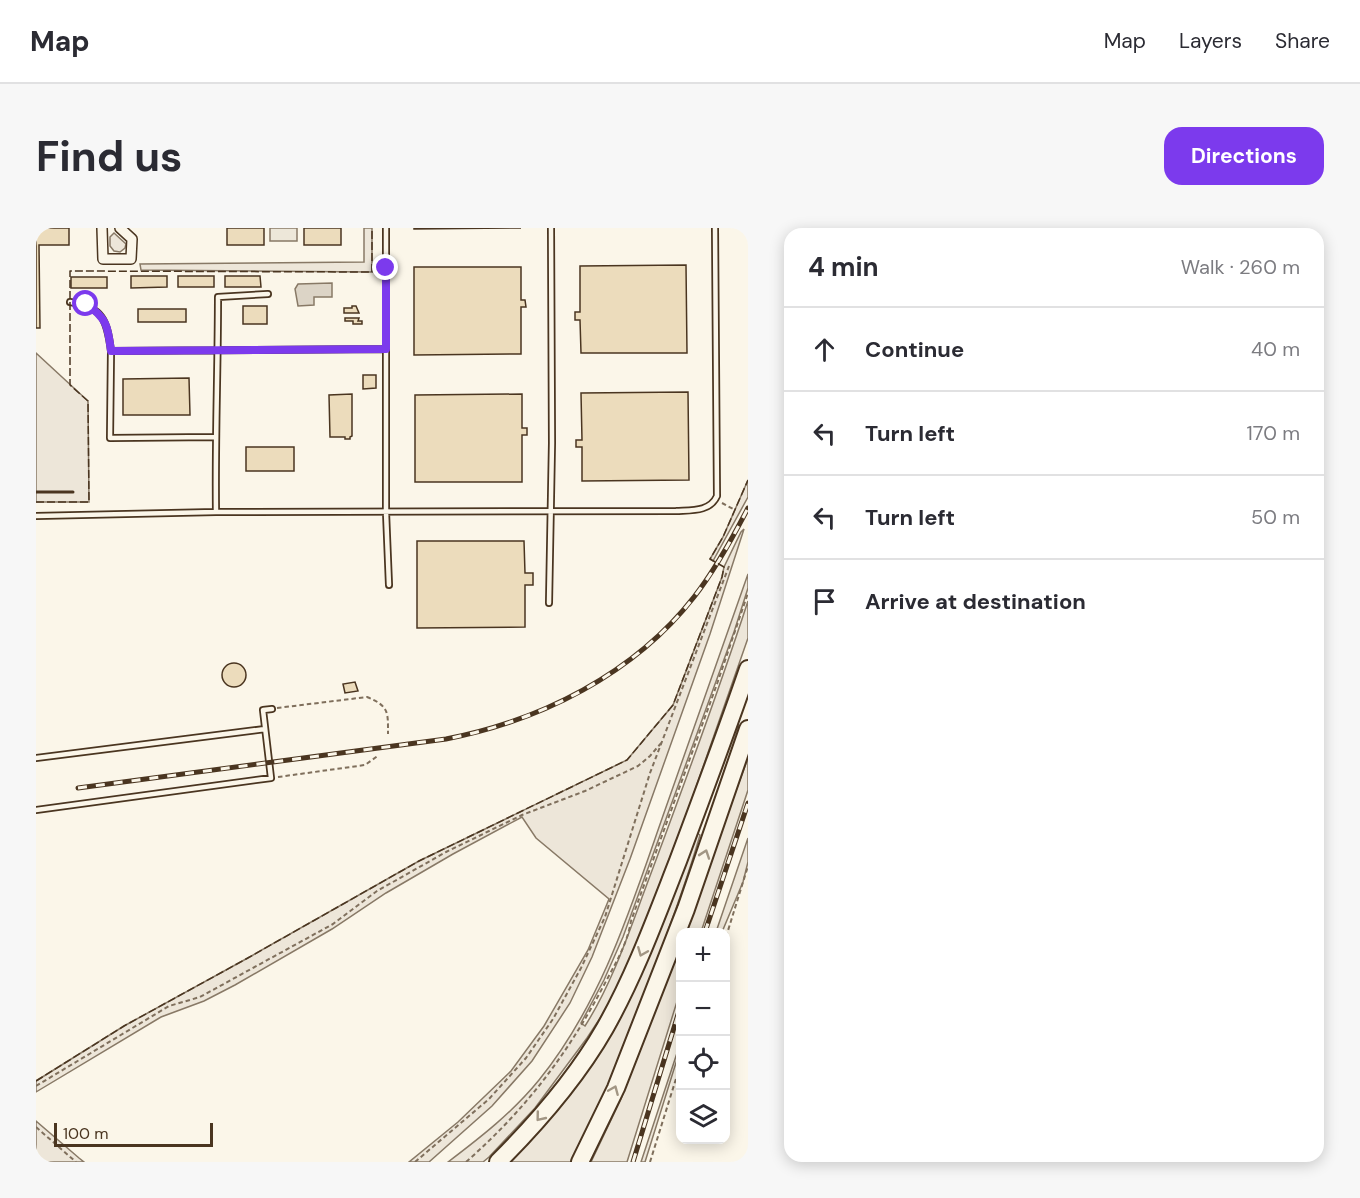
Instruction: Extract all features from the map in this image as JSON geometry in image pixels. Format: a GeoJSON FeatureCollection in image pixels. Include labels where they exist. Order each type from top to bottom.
{"type":"FeatureCollection","features":[{"type":"Feature","properties":{"kind":"highway"},"geometry":{"type":"LineString","coordinates":[[498,1162],[529,1131],[569,1081],[605,1028],[635,968],[660,908],[748,669]]}},
{"type":"Feature","properties":{"kind":"highway"},"geometry":{"type":"LineString","coordinates":[[580,1162],[616,1088],[686,909],[748,729]]}},
{"type":"Feature","properties":{"kind":"street"},"geometry":{"type":"LineString","coordinates":[[102,228],[103,259],[131,259],[132,239],[120,228]]}},
{"type":"Feature","properties":{"kind":"lane"},"geometry":{"type":"LineString","coordinates":[[386,228],[386,512],[389,585]]}},
{"type":"Feature","properties":{"kind":"lane"},"geometry":{"type":"LineString","coordinates":[[549,603],[552,228]]}},
{"type":"Feature","properties":{"kind":"lane"},"geometry":{"type":"LineString","coordinates":[[36,516],[216,512],[704,509],[716,499],[715,228]]}},
{"type":"Feature","properties":{"kind":"lane"},"geometry":{"type":"LineString","coordinates":[[216,512],[218,297],[268,294]]}},
{"type":"Feature","properties":{"kind":"lane"},"geometry":{"type":"LineString","coordinates":[[70,302],[86,304],[101,315],[109,330],[111,351],[110,438],[215,436]]}},
{"type":"Feature","properties":{"kind":"lane"},"geometry":{"type":"LineString","coordinates":[[111,351],[386,349]]}},
{"type":"Feature","properties":{"kind":"lane"},"geometry":{"type":"LineString","coordinates":[[36,810],[271,778],[262,710],[272,709]]}},
{"type":"Feature","properties":{"kind":"lane"},"geometry":{"type":"LineString","coordinates":[[36,759],[265,729]]}},
{"type":"Feature","properties":{"kind":"path"},"geometry":{"type":"LineString","coordinates":[[716,499],[735,510]]}},
{"type":"Feature","properties":{"kind":"path"},"geometry":{"type":"LineString","coordinates":[[415,1162],[489,1100],[526,1059],[553,1019],[581,968],[605,917],[650,773],[729,566]]}},
{"type":"Feature","properties":{"kind":"path"},"geometry":{"type":"LineString","coordinates":[[466,1162],[532,1097],[551,1072],[585,1021],[628,939],[631,921],[714,695],[748,593]]}},
{"type":"Feature","properties":{"kind":"path"},"geometry":{"type":"LineString","coordinates":[[272,709],[367,697],[386,707],[388,734]]}},
{"type":"Feature","properties":{"kind":"path"},"geometry":{"type":"LineString","coordinates":[[36,1086],[169,1006],[200,998],[333,924],[377,891],[447,852],[522,815],[585,791],[638,766],[662,742]]}},
{"type":"Feature","properties":{"kind":"path"},"geometry":{"type":"LineString","coordinates":[[271,778],[365,765],[379,755]]}},
{"type":"Feature","properties":{"kind":"path"},"geometry":{"type":"LineString","coordinates":[[729,928],[748,866]]}},
{"type":"Feature","properties":{"kind":"path"},"geometry":{"type":"LineString","coordinates":[[650,1162],[676,1081]]}},
{"type":"Feature","properties":{"kind":"path"},"geometry":{"type":"LineString","coordinates":[[36,1127],[76,1162]]}},
{"type":"Feature","properties":{"kind":"shaded area"},"geometry":{"type":"Polygon","coordinates":[[[270,228],[297,228],[297,241],[270,241],[270,228]]]}},
{"type":"Feature","properties":{"kind":"shaded area"},"geometry":{"type":"Polygon","coordinates":[[[364,228],[372,228],[372,272],[141,270],[140,264],[364,262],[364,228]]]}},
{"type":"Feature","properties":{"kind":"shaded area"},"geometry":{"type":"Polygon","coordinates":[[[114,233],[126,244],[120,252],[114,251],[110,246],[110,237],[114,233]]]}},
{"type":"Feature","properties":{"kind":"shaded area"},"geometry":{"type":"Polygon","coordinates":[[[332,283],[332,297],[314,297],[314,305],[298,306],[295,289],[298,284],[332,283]]]}},
{"type":"Feature","properties":{"kind":"shaded area"},"geometry":{"type":"Polygon","coordinates":[[[36,353],[88,401],[89,502],[36,502],[36,353]]]}},
{"type":"Feature","properties":{"kind":"shaded area"},"geometry":{"type":"Polygon","coordinates":[[[748,480],[748,497],[713,561],[710,559],[723,537],[748,480]]]}},
{"type":"Feature","properties":{"kind":"shaded area"},"geometry":{"type":"Polygon","coordinates":[[[744,529],[710,634],[630,859],[592,957],[570,1003],[532,1061],[492,1106],[429,1162],[409,1162],[458,1122],[511,1071],[544,1026],[588,950],[609,899],[536,838],[522,817],[386,893],[332,929],[235,985],[204,1001],[161,1017],[36,1092],[36,1081],[124,1026],[419,861],[627,760],[673,705],[724,567],[744,529]]]}},
{"type":"Feature","properties":{"kind":"shaded area"},"geometry":{"type":"Polygon","coordinates":[[[748,574],[748,588],[734,632],[623,937],[581,1023],[585,1026],[594,1010],[625,944],[748,601],[748,638],[688,810],[635,949],[610,1003],[535,1108],[489,1157],[483,1162],[448,1162],[484,1134],[529,1092],[561,1050],[598,985],[628,916],[748,574]]]}},
{"type":"Feature","properties":{"kind":"shaded area"},"geometry":{"type":"Polygon","coordinates":[[[748,758],[748,790],[702,928],[685,928],[748,758]]]}},
{"type":"Feature","properties":{"kind":"shaded area"},"geometry":{"type":"Polygon","coordinates":[[[697,833],[700,835],[688,874],[646,990],[603,1099],[573,1162],[506,1162],[642,971],[697,833]]]}},
{"type":"Feature","properties":{"kind":"shaded area"},"geometry":{"type":"Polygon","coordinates":[[[748,838],[748,862],[743,882],[724,928],[717,928],[748,838]]]}},
{"type":"Feature","properties":{"kind":"shaded area"},"geometry":{"type":"Polygon","coordinates":[[[676,953],[676,1005],[627,1162],[591,1162],[621,1099],[676,953]]]}},
{"type":"Feature","properties":{"kind":"shaded area"},"geometry":{"type":"Polygon","coordinates":[[[676,1056],[676,1063],[645,1162],[641,1162],[676,1056]]]}},
{"type":"Feature","properties":{"kind":"shaded area"},"geometry":{"type":"Polygon","coordinates":[[[36,1121],[79,1158],[84,1162],[36,1162],[36,1121]]]}},
{"type":"Feature","properties":{"kind":"building"},"geometry":{"type":"Polygon","coordinates":[[[36,228],[69,228],[69,245],[39,245],[40,328],[36,328],[36,228]]]}},
{"type":"Feature","properties":{"kind":"building"},"geometry":{"type":"Polygon","coordinates":[[[227,228],[264,228],[264,245],[227,245],[227,228]]]}},
{"type":"Feature","properties":{"kind":"building"},"geometry":{"type":"Polygon","coordinates":[[[304,228],[341,228],[341,245],[304,245],[304,228]]]}},
{"type":"Feature","properties":{"kind":"building"},"geometry":{"type":"Polygon","coordinates":[[[414,228],[521,228],[414,229],[414,228]]]}},
{"type":"Feature","properties":{"kind":"building"},"geometry":{"type":"Polygon","coordinates":[[[686,265],[687,353],[581,353],[580,320],[575,320],[575,312],[580,312],[580,266],[686,265]]]}},
{"type":"Feature","properties":{"kind":"building"},"geometry":{"type":"Polygon","coordinates":[[[414,267],[521,267],[521,300],[525,300],[526,307],[521,307],[521,354],[414,355],[414,267]]]}},
{"type":"Feature","properties":{"kind":"building"},"geometry":{"type":"Polygon","coordinates":[[[131,276],[167,276],[167,287],[131,288],[131,276]]]}},
{"type":"Feature","properties":{"kind":"building"},"geometry":{"type":"Polygon","coordinates":[[[178,276],[214,276],[214,287],[178,287],[178,276]]]}},
{"type":"Feature","properties":{"kind":"building"},"geometry":{"type":"Polygon","coordinates":[[[225,276],[260,276],[261,287],[225,287],[225,276]]]}},
{"type":"Feature","properties":{"kind":"building"},"geometry":{"type":"Polygon","coordinates":[[[71,277],[107,277],[107,288],[71,288],[71,277]]]}},
{"type":"Feature","properties":{"kind":"building"},"geometry":{"type":"Polygon","coordinates":[[[243,306],[267,306],[267,324],[243,324],[243,306]]]}},
{"type":"Feature","properties":{"kind":"building"},"geometry":{"type":"Polygon","coordinates":[[[356,306],[359,313],[344,313],[344,308],[352,308],[356,306]]]}},
{"type":"Feature","properties":{"kind":"building"},"geometry":{"type":"Polygon","coordinates":[[[138,309],[186,309],[186,322],[138,322],[138,309]]]}},
{"type":"Feature","properties":{"kind":"building"},"geometry":{"type":"Polygon","coordinates":[[[345,318],[359,318],[358,321],[362,321],[362,324],[353,324],[353,321],[345,321],[345,318]]]}},
{"type":"Feature","properties":{"kind":"building"},"geometry":{"type":"Polygon","coordinates":[[[363,375],[376,375],[376,388],[363,389],[363,375]]]}},
{"type":"Feature","properties":{"kind":"building"},"geometry":{"type":"Polygon","coordinates":[[[189,378],[190,415],[123,415],[123,379],[189,378]]]}},
{"type":"Feature","properties":{"kind":"building"},"geometry":{"type":"Polygon","coordinates":[[[688,392],[689,480],[582,481],[582,447],[576,447],[576,440],[582,440],[581,393],[688,392]]]}},
{"type":"Feature","properties":{"kind":"building"},"geometry":{"type":"Polygon","coordinates":[[[352,394],[352,436],[350,439],[330,437],[329,395],[352,394]]]}},
{"type":"Feature","properties":{"kind":"building"},"geometry":{"type":"Polygon","coordinates":[[[522,394],[522,428],[527,428],[527,435],[522,435],[522,482],[415,482],[415,395],[522,394]]]}},
{"type":"Feature","properties":{"kind":"building"},"geometry":{"type":"Polygon","coordinates":[[[246,447],[294,447],[294,471],[246,471],[246,447]]]}},
{"type":"Feature","properties":{"kind":"building"},"geometry":{"type":"Polygon","coordinates":[[[417,541],[524,541],[525,573],[533,573],[533,585],[525,585],[525,627],[417,628],[417,541]]]}},
{"type":"Feature","properties":{"kind":"building"},"geometry":{"type":"Polygon","coordinates":[[[234,663],[242,667],[246,675],[242,683],[234,687],[226,683],[222,675],[226,667],[234,663]]]}},
{"type":"Feature","properties":{"kind":"building"},"geometry":{"type":"Polygon","coordinates":[[[355,682],[358,691],[345,693],[343,684],[355,682]]]}},
{"type":"Feature","properties":{"kind":"railway"},"geometry":{"type":"LineString","coordinates":[[78,788],[446,739],[516,720],[550,706],[614,671],[670,624],[709,576],[748,508]]}},
{"type":"Feature","properties":{"kind":"railway"},"geometry":{"type":"LineString","coordinates":[[706,928],[748,803]]}},
{"type":"Feature","properties":{"kind":"railway"},"geometry":{"type":"LineString","coordinates":[[633,1162],[676,1021]]}},
{"type":"Feature","properties":{"kind":"fence"},"geometry":{"type":"LineString","coordinates":[[36,502],[89,502],[88,401],[70,385],[70,271],[372,272],[372,228]]}},
{"type":"Feature","properties":{"kind":"fence"},"geometry":{"type":"LineString","coordinates":[[36,1081],[124,1026],[419,861],[627,760],[673,705],[722,577],[724,567],[710,559],[723,537],[748,480]]}},
{"type":"Feature","properties":{"kind":"wall"},"geometry":{"type":"LineString","coordinates":[[36,492],[73,492]]}},
{"type":"Feature","properties":{"kind":"route"},"geometry":{"type":"LineString","coordinates":[[86,304],[101,315],[109,330],[111,351],[386,349],[386,268]]}}]}
